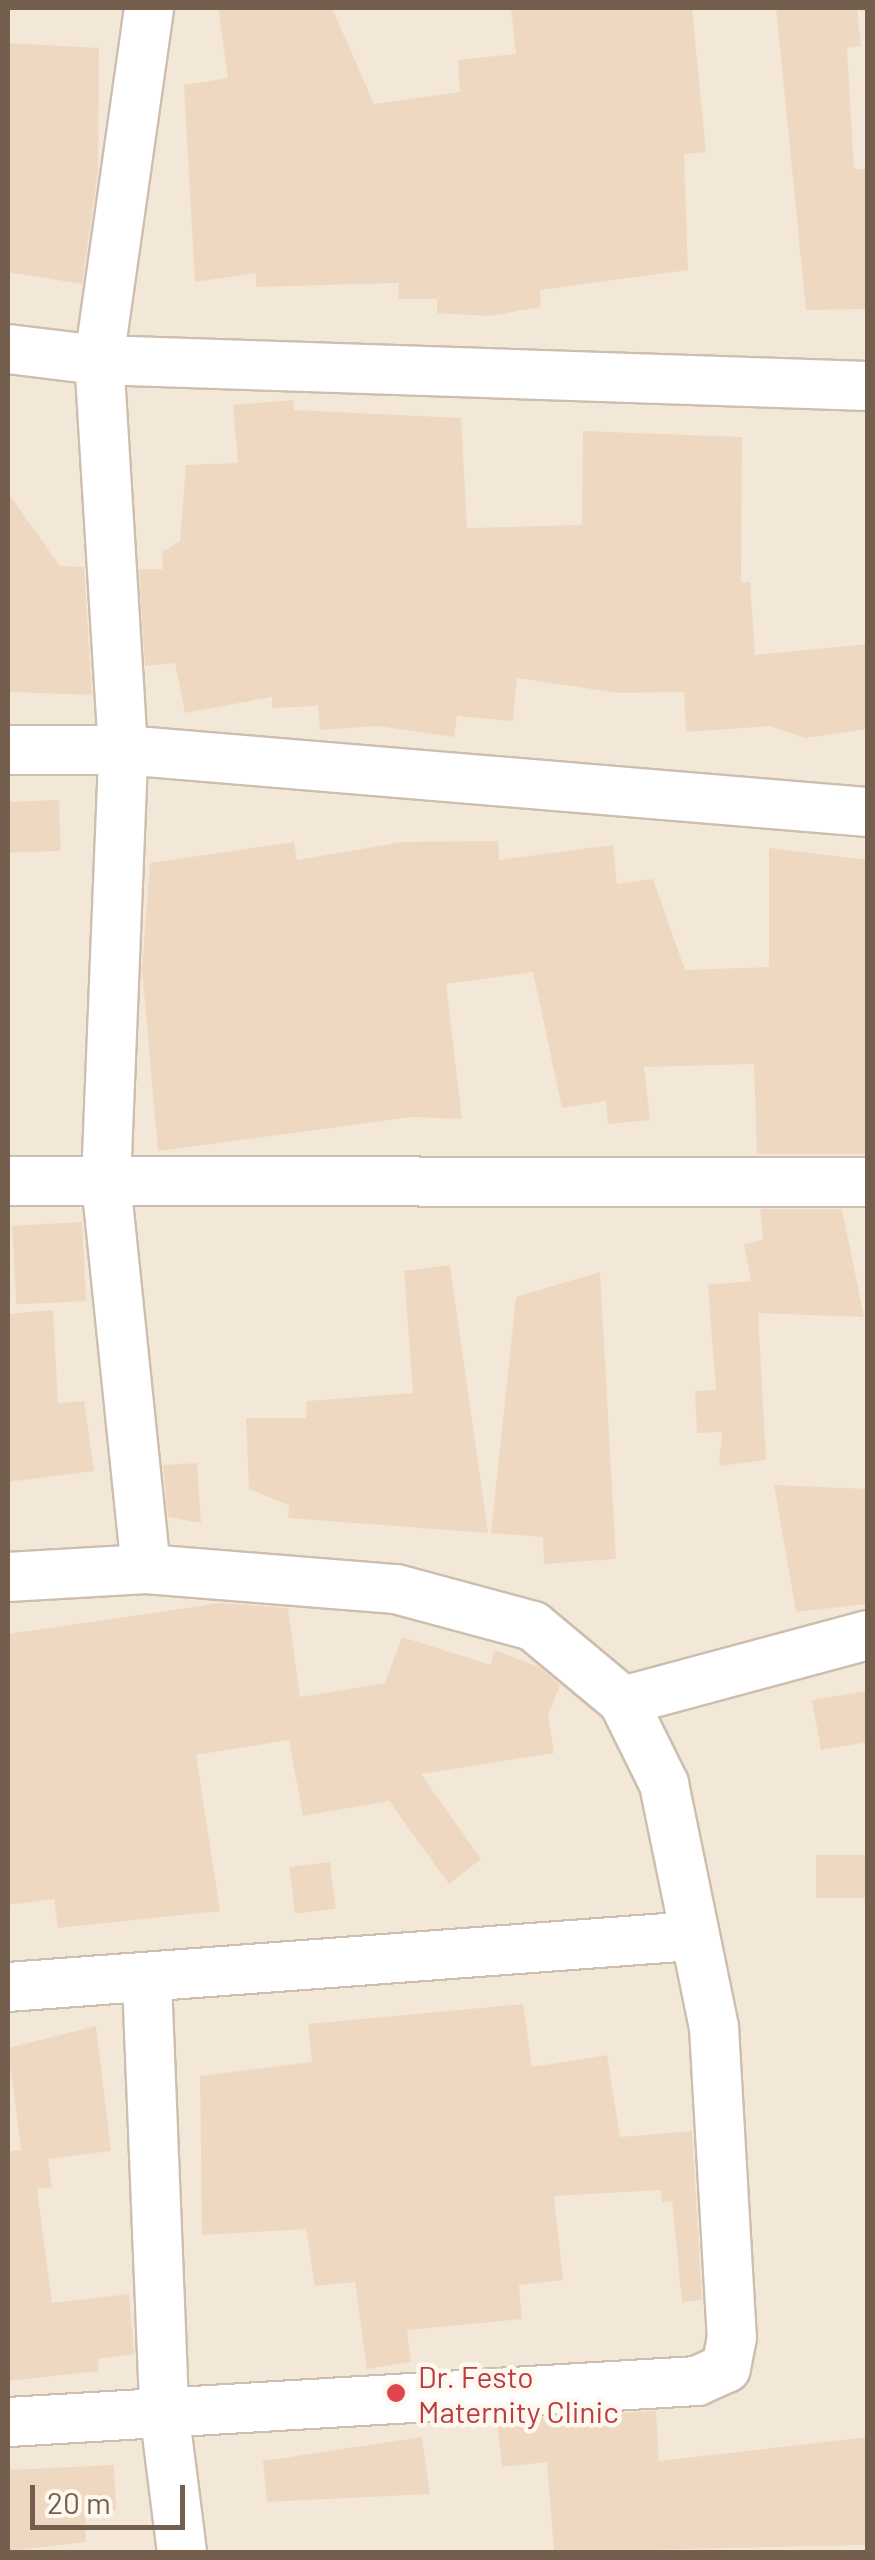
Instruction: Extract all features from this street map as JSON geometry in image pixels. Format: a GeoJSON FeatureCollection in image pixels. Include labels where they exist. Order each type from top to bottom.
{"type":"FeatureCollection","features":[{"type":"Feature","properties":{"kind":"street"},"geometry":{"type":"LineString","coordinates":[[146,1569],[106,1182],[123,750],[98,360],[149,8]]}},
{"type":"Feature","properties":{"kind":"street"},"geometry":{"type":"LineString","coordinates":[[8,349],[98,360],[868,386]]}},
{"type":"Feature","properties":{"kind":"street"},"geometry":{"type":"LineString","coordinates":[[8,750],[123,750],[868,812]]}},
{"type":"Feature","properties":{"kind":"street"},"geometry":{"type":"LineString","coordinates":[[8,1181],[868,1182]]}},
{"type":"Feature","properties":{"kind":"street"},"geometry":{"type":"LineString","coordinates":[[8,1577],[146,1569],[396,1589],[533,1626],[623,1700],[664,1784],[726,2138],[726,2368],[697,2381],[8,2422]]}},
{"type":"Feature","properties":{"kind":"street"},"geometry":{"type":"LineString","coordinates":[[623,1700],[868,1635]]}},
{"type":"Feature","properties":{"kind":"street"},"geometry":{"type":"LineString","coordinates":[[8,1987],[147,1981],[692,1936]]}},
{"type":"Feature","properties":{"kind":"street"},"geometry":{"type":"LineString","coordinates":[[147,1981],[164,2410],[182,2552]]}},
{"type":"Feature","properties":{"kind":"shaded area"},"geometry":{"type":"Polygon","coordinates":[[[8,8],[867,8],[867,2552],[8,2552],[8,8]]]}},
{"type":"Feature","properties":{"kind":"building"},"geometry":{"type":"Polygon","coordinates":[[[218,8],[332,8],[374,104],[460,92],[458,60],[516,54],[511,8],[692,8],[706,152],[684,154],[688,270],[540,290],[541,307],[490,316],[437,313],[437,299],[398,299],[399,283],[256,287],[256,273],[195,282],[184,85],[228,78],[218,8]]]}},
{"type":"Feature","properties":{"kind":"building"},"geometry":{"type":"Polygon","coordinates":[[[776,8],[857,8],[861,46],[847,48],[854,169],[868,169],[867,309],[806,310],[776,8]]]}},
{"type":"Feature","properties":{"kind":"building"},"geometry":{"type":"Polygon","coordinates":[[[8,43],[99,48],[98,172],[82,284],[8,272],[8,43]]]}},
{"type":"Feature","properties":{"kind":"building"},"geometry":{"type":"Polygon","coordinates":[[[293,400],[294,410],[461,418],[467,528],[582,525],[583,431],[742,437],[741,583],[750,582],[755,655],[868,644],[868,729],[805,738],[770,726],[686,732],[684,692],[619,693],[517,678],[513,721],[457,716],[454,737],[378,726],[320,730],[318,706],[272,708],[272,697],[185,713],[175,663],[145,666],[139,569],[163,569],[162,552],[180,541],[186,465],[238,463],[233,405],[293,400]]]}},
{"type":"Feature","properties":{"kind":"building"},"geometry":{"type":"Polygon","coordinates":[[[8,493],[60,566],[84,567],[92,695],[8,692],[8,493]]]}},
{"type":"Feature","properties":{"kind":"building"},"geometry":{"type":"Polygon","coordinates":[[[59,800],[61,851],[10,853],[8,802],[59,800]]]}},
{"type":"Feature","properties":{"kind":"building"},"geometry":{"type":"Polygon","coordinates":[[[498,841],[499,860],[613,845],[617,884],[653,879],[685,970],[769,967],[769,848],[868,860],[868,1154],[757,1154],[754,1064],[644,1067],[650,1120],[608,1124],[606,1101],[562,1108],[533,972],[446,984],[462,1119],[412,1117],[158,1151],[142,969],[150,863],[294,842],[297,860],[402,842],[498,841]]]}},
{"type":"Feature","properties":{"kind":"building"},"geometry":{"type":"Polygon","coordinates":[[[760,1209],[842,1209],[864,1317],[758,1313],[766,1460],[719,1466],[722,1432],[697,1433],[695,1391],[716,1390],[708,1285],[751,1281],[744,1244],[763,1240],[760,1209]]]}},
{"type":"Feature","properties":{"kind":"building"},"geometry":{"type":"Polygon","coordinates":[[[82,1222],[86,1301],[16,1305],[12,1226],[82,1222]]]}},
{"type":"Feature","properties":{"kind":"building"},"geometry":{"type":"Polygon","coordinates":[[[450,1265],[488,1533],[288,1518],[289,1505],[249,1489],[246,1418],[306,1418],[307,1401],[413,1393],[404,1271],[450,1265]]]}},
{"type":"Feature","properties":{"kind":"building"},"geometry":{"type":"Polygon","coordinates":[[[600,1272],[616,1559],[544,1564],[543,1537],[491,1533],[516,1297],[600,1272]]]}},
{"type":"Feature","properties":{"kind":"building"},"geometry":{"type":"Polygon","coordinates":[[[53,1310],[58,1403],[84,1401],[94,1471],[8,1482],[8,1314],[53,1310]]]}},
{"type":"Feature","properties":{"kind":"building"},"geometry":{"type":"Polygon","coordinates":[[[197,1463],[201,1523],[168,1517],[163,1465],[197,1463]]]}},
{"type":"Feature","properties":{"kind":"building"},"geometry":{"type":"Polygon","coordinates":[[[774,1485],[868,1489],[868,1604],[796,1612],[774,1485]]]}},
{"type":"Feature","properties":{"kind":"building"},"geometry":{"type":"Polygon","coordinates":[[[221,1603],[288,1608],[300,1697],[385,1683],[402,1637],[491,1665],[494,1650],[539,1667],[560,1685],[548,1716],[554,1753],[421,1774],[481,1859],[449,1884],[389,1801],[303,1816],[289,1740],[196,1755],[220,1911],[58,1928],[54,1899],[8,1905],[8,1634],[221,1603]]]}},
{"type":"Feature","properties":{"kind":"building"},"geometry":{"type":"Polygon","coordinates":[[[868,1691],[868,1742],[821,1750],[812,1700],[868,1691]]]}},
{"type":"Feature","properties":{"kind":"building"},"geometry":{"type":"Polygon","coordinates":[[[816,1855],[868,1855],[868,1898],[816,1898],[816,1855]]]}},
{"type":"Feature","properties":{"kind":"building"},"geometry":{"type":"Polygon","coordinates":[[[330,1862],[336,1909],[295,1914],[289,1867],[330,1862]]]}},
{"type":"Feature","properties":{"kind":"building"},"geometry":{"type":"Polygon","coordinates":[[[523,2004],[532,2067],[607,2055],[620,2137],[692,2131],[702,2300],[682,2302],[672,2201],[662,2202],[661,2190],[554,2196],[563,2280],[519,2285],[522,2319],[407,2330],[411,2362],[367,2369],[355,2282],[315,2286],[306,2229],[202,2235],[200,2076],[312,2062],[308,2024],[523,2004]]]}},
{"type":"Feature","properties":{"kind":"building"},"geometry":{"type":"Polygon","coordinates":[[[96,2026],[111,2151],[48,2159],[52,2187],[37,2189],[52,2303],[129,2294],[134,2354],[98,2359],[99,2371],[8,2381],[8,2152],[21,2150],[8,2048],[96,2026]]]}},
{"type":"Feature","properties":{"kind":"building"},"geometry":{"type":"Polygon","coordinates":[[[656,2411],[659,2461],[868,2437],[868,2545],[554,2552],[547,2462],[502,2467],[497,2420],[656,2411]]]}},
{"type":"Feature","properties":{"kind":"building"},"geometry":{"type":"Polygon","coordinates":[[[422,2437],[430,2494],[267,2502],[263,2461],[422,2437]]]}},
{"type":"Feature","properties":{"kind":"building"},"geometry":{"type":"Polygon","coordinates":[[[114,2465],[116,2510],[85,2511],[86,2542],[8,2551],[8,2470],[114,2465]]]}},
{"type":"Feature","properties":{"kind":"place","name":"Dr. Festo Maternity Clinic"},"geometry":{"type":"Point","coordinates":[396,2393]}}]}
